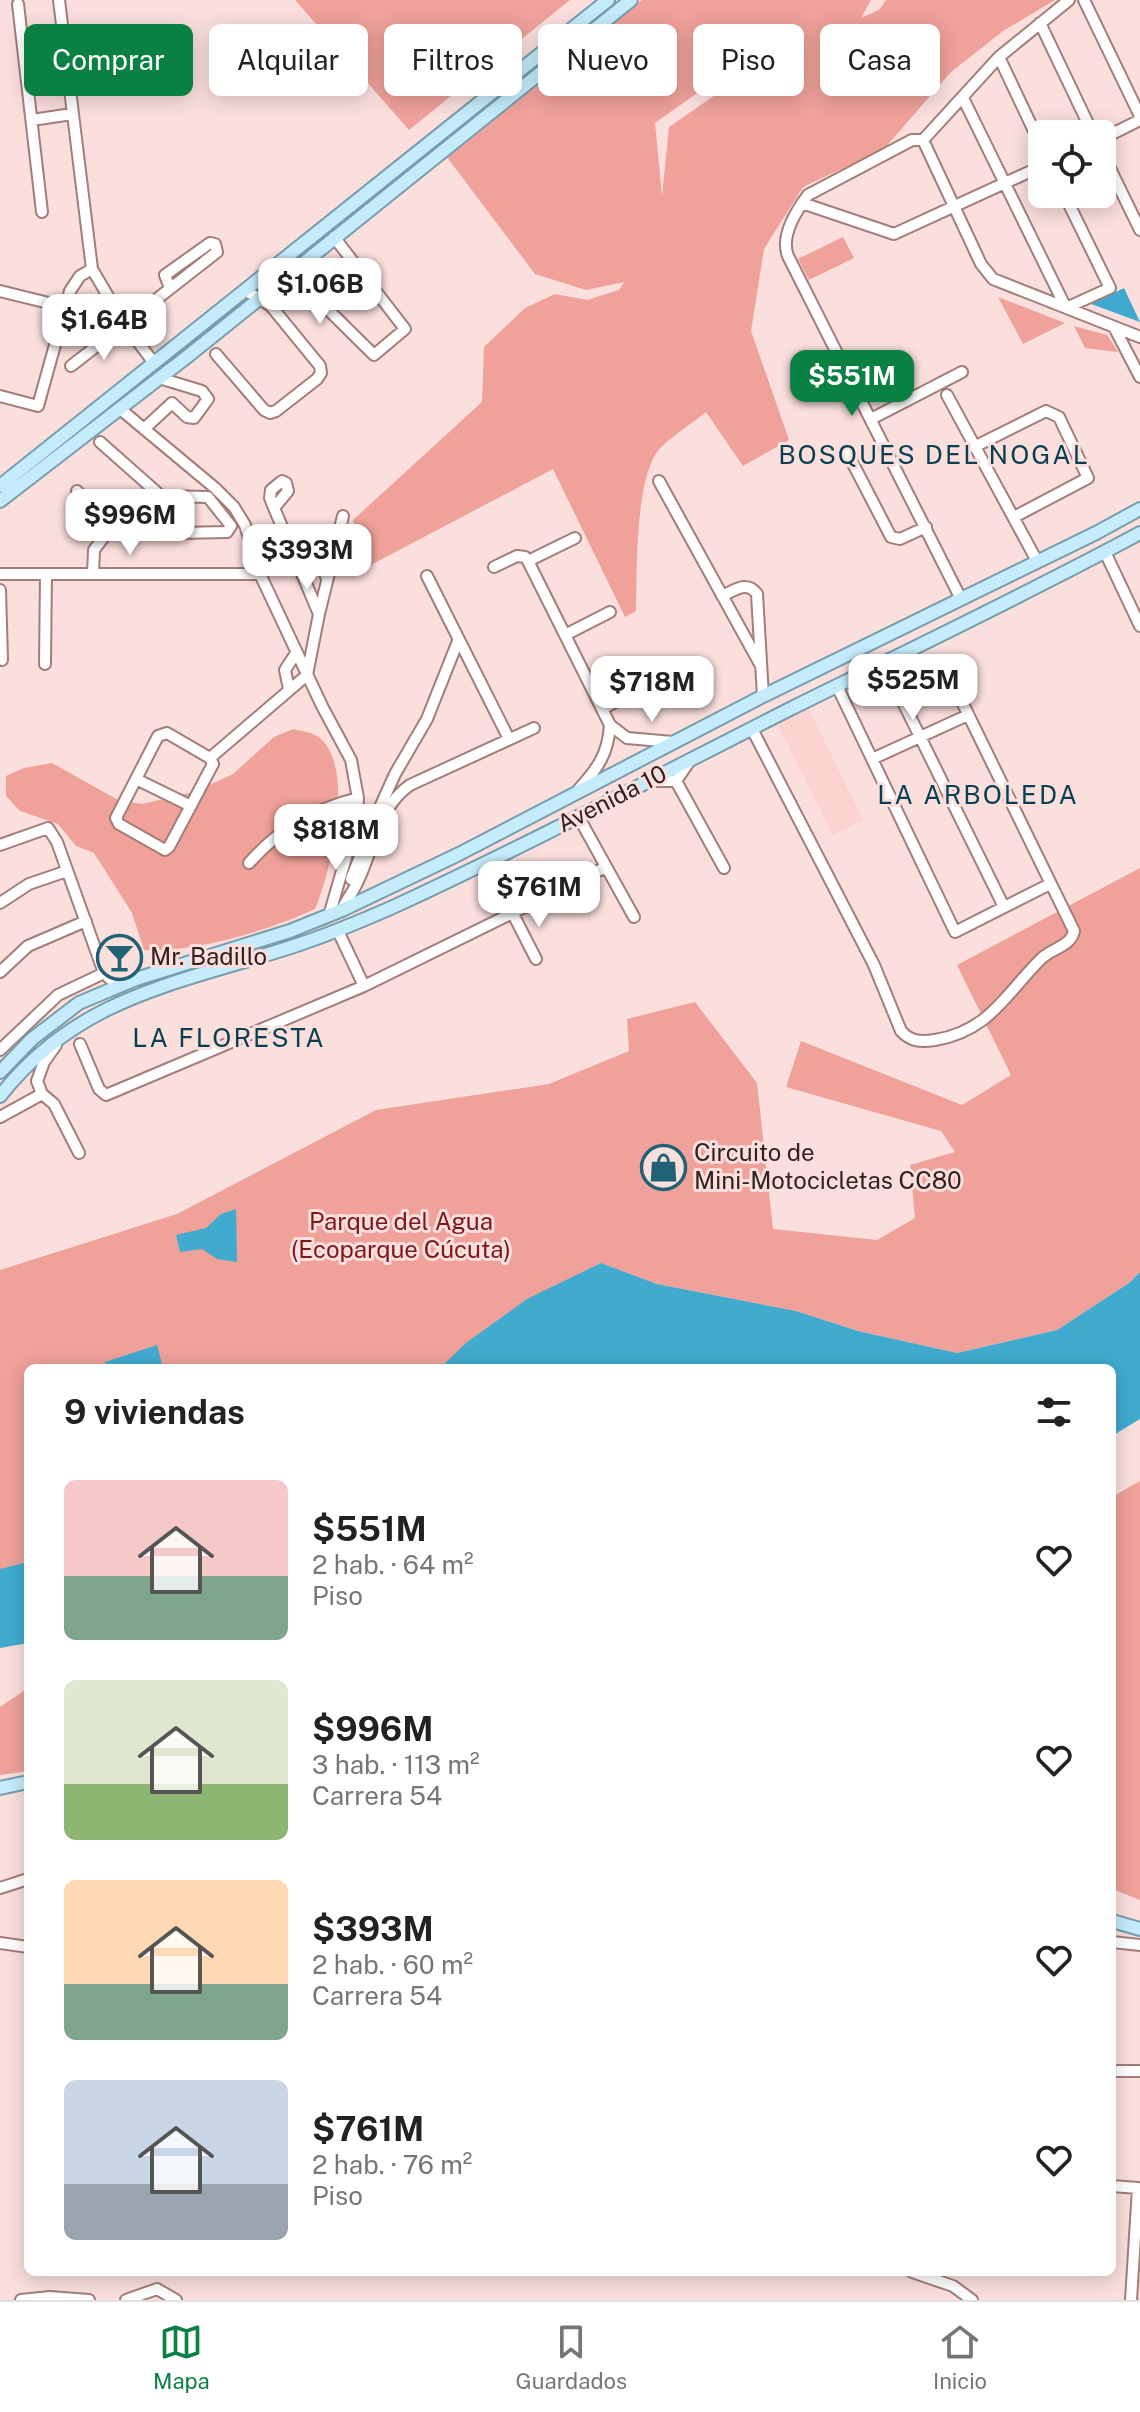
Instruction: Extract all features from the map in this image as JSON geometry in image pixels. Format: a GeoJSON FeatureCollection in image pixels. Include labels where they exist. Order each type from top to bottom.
{"type":"FeatureCollection","features":[{"type":"Feature","properties":{"kind":"main road"},"geometry":{"type":"LineString","coordinates":[[0,501],[154,363],[608,0]]}},
{"type":"Feature","properties":{"kind":"main road"},"geometry":{"type":"LineString","coordinates":[[0,486],[159,378],[631,0]]}},
{"type":"Feature","properties":{"kind":"main road","name":"Avenida 10"},"geometry":{"type":"LineString","coordinates":[[0,1072],[32,1039],[79,1003],[132,981],[290,931],[342,910],[459,854],[763,696],[1140,509]]}},
{"type":"Feature","properties":{"kind":"main road","name":"Avenida 10"},"geometry":{"type":"LineString","coordinates":[[0,1096],[17,1074],[67,1031],[114,1004],[338,931],[433,888],[1140,533]]}},
{"type":"Feature","properties":{"kind":"main road"},"geometry":{"type":"LineString","coordinates":[[653,753],[656,764],[664,772]]}},
{"type":"Feature","properties":{"kind":"main road"},"geometry":{"type":"LineString","coordinates":[[629,766],[644,783]]}},
{"type":"Feature","properties":{"kind":"main road"},"geometry":{"type":"LineString","coordinates":[[0,1788],[24,1783]]}},
{"type":"Feature","properties":{"kind":"main road"},"geometry":{"type":"LineString","coordinates":[[1116,1922],[1140,1929]]}},
{"type":"Feature","properties":{"kind":"street"},"geometry":{"type":"LineString","coordinates":[[59,0],[92,269],[125,325],[154,363]]}},
{"type":"Feature","properties":{"kind":"street"},"geometry":{"type":"LineString","coordinates":[[923,140],[999,57],[1069,0]]}},
{"type":"Feature","properties":{"kind":"street"},"geometry":{"type":"LineString","coordinates":[[1084,0],[1140,118],[1116,131]]}},
{"type":"Feature","properties":{"kind":"street"},"geometry":{"type":"LineString","coordinates":[[18,4],[42,212]]}},
{"type":"Feature","properties":{"kind":"street"},"geometry":{"type":"LineString","coordinates":[[1040,23],[1086,120]]}},
{"type":"Feature","properties":{"kind":"street"},"geometry":{"type":"LineString","coordinates":[[999,57],[1029,120]]}},
{"type":"Feature","properties":{"kind":"street"},"geometry":{"type":"LineString","coordinates":[[963,98],[1066,308]]}},
{"type":"Feature","properties":{"kind":"street"},"geometry":{"type":"LineString","coordinates":[[32,120],[72,114]]}},
{"type":"Feature","properties":{"kind":"street"},"geometry":{"type":"LineString","coordinates":[[923,140],[906,143],[808,195],[785,241],[786,252],[961,599]]}},
{"type":"Feature","properties":{"kind":"street"},"geometry":{"type":"LineString","coordinates":[[923,140],[981,264],[993,279],[1137,336],[1140,347]]}},
{"type":"Feature","properties":{"kind":"street"},"geometry":{"type":"LineString","coordinates":[[802,203],[891,234],[1028,172]]}},
{"type":"Feature","properties":{"kind":"street"},"geometry":{"type":"LineString","coordinates":[[1116,181],[1140,230]]}},
{"type":"Feature","properties":{"kind":"street"},"geometry":{"type":"LineString","coordinates":[[1066,308],[1110,288],[1071,208]]}},
{"type":"Feature","properties":{"kind":"street"},"geometry":{"type":"LineString","coordinates":[[290,272],[374,355],[405,329],[334,237]]}},
{"type":"Feature","properties":{"kind":"street"},"geometry":{"type":"LineString","coordinates":[[71,366],[217,252],[215,244],[210,243],[165,275],[170,288]]}},
{"type":"Feature","properties":{"kind":"street"},"geometry":{"type":"LineString","coordinates":[[0,396],[38,406],[74,282],[92,269]]}},
{"type":"Feature","properties":{"kind":"street"},"geometry":{"type":"LineString","coordinates":[[216,354],[264,410],[270,413],[321,373],[320,366],[271,306],[245,290]]}},
{"type":"Feature","properties":{"kind":"street"},"geometry":{"type":"LineString","coordinates":[[0,291],[65,307]]}},
{"type":"Feature","properties":{"kind":"street"},"geometry":{"type":"LineString","coordinates":[[1114,327],[1140,377]]}},
{"type":"Feature","properties":{"kind":"street"},"geometry":{"type":"LineString","coordinates":[[74,335],[101,343]]}},
{"type":"Feature","properties":{"kind":"street"},"geometry":{"type":"LineString","coordinates":[[871,419],[962,372]]}},
{"type":"Feature","properties":{"kind":"street"},"geometry":{"type":"LineString","coordinates":[[144,429],[172,403],[187,417],[194,418],[208,399],[202,391],[159,378]]}},
{"type":"Feature","properties":{"kind":"street"},"geometry":{"type":"LineString","coordinates":[[947,395],[1037,561]]}},
{"type":"Feature","properties":{"kind":"street"},"geometry":{"type":"LineString","coordinates":[[119,408],[212,493],[234,507],[245,525],[260,574],[296,653],[351,760],[358,798],[354,832],[329,916]]}},
{"type":"Feature","properties":{"kind":"street"},"geometry":{"type":"LineString","coordinates":[[976,446],[1046,411],[1059,417],[1088,478],[1014,517]]}},
{"type":"Feature","properties":{"kind":"street"},"geometry":{"type":"LineString","coordinates":[[100,442],[161,496],[212,493]]}},
{"type":"Feature","properties":{"kind":"street"},"geometry":{"type":"LineString","coordinates":[[848,454],[891,537],[900,539],[926,527]]}},
{"type":"Feature","properties":{"kind":"street"},"geometry":{"type":"LineString","coordinates":[[659,481],[760,664]]}},
{"type":"Feature","properties":{"kind":"street"},"geometry":{"type":"LineString","coordinates":[[77,491],[112,526],[94,550],[93,574]]}},
{"type":"Feature","properties":{"kind":"street"},"geometry":{"type":"LineString","coordinates":[[177,533],[230,530],[230,523],[212,493]]}},
{"type":"Feature","properties":{"kind":"street"},"geometry":{"type":"LineString","coordinates":[[274,508],[319,614]]}},
{"type":"Feature","properties":{"kind":"street"},"geometry":{"type":"LineString","coordinates":[[210,758],[307,675],[343,516]]}},
{"type":"Feature","properties":{"kind":"street"},"geometry":{"type":"LineString","coordinates":[[528,561],[575,538]]}},
{"type":"Feature","properties":{"kind":"street"},"geometry":{"type":"LineString","coordinates":[[1105,552],[1139,618]]}},
{"type":"Feature","properties":{"kind":"street"},"geometry":{"type":"LineString","coordinates":[[494,567],[517,556],[525,557],[528,561],[610,725],[627,738],[674,742]]}},
{"type":"Feature","properties":{"kind":"street"},"geometry":{"type":"LineString","coordinates":[[0,574],[260,574]]}},
{"type":"Feature","properties":{"kind":"street"},"geometry":{"type":"LineString","coordinates":[[45,664],[46,574]]}},
{"type":"Feature","properties":{"kind":"street"},"geometry":{"type":"LineString","coordinates":[[427,576],[509,739]]}},
{"type":"Feature","properties":{"kind":"street"},"geometry":{"type":"LineString","coordinates":[[722,596],[744,586],[757,594],[763,696]]}},
{"type":"Feature","properties":{"kind":"street"},"geometry":{"type":"LineString","coordinates":[[0,590],[2,660]]}},
{"type":"Feature","properties":{"kind":"street"},"geometry":{"type":"LineString","coordinates":[[565,635],[610,612]]}},
{"type":"Feature","properties":{"kind":"street"},"geometry":{"type":"LineString","coordinates":[[348,897],[350,882],[380,808],[427,719],[458,641]]}},
{"type":"Feature","properties":{"kind":"street"},"geometry":{"type":"LineString","coordinates":[[289,689],[285,670],[296,653]]}},
{"type":"Feature","properties":{"kind":"street"},"geometry":{"type":"LineString","coordinates":[[752,729],[874,965],[898,1026],[909,1039],[919,1042],[959,1034],[976,1027],[990,1016],[1043,957],[1070,941],[1074,931],[945,667]]}},
{"type":"Feature","properties":{"kind":"street"},"geometry":{"type":"LineString","coordinates":[[602,709],[647,685]]}},
{"type":"Feature","properties":{"kind":"street"},"geometry":{"type":"LineString","coordinates":[[837,686],[955,932],[1050,884]]}},
{"type":"Feature","properties":{"kind":"street"},"geometry":{"type":"LineString","coordinates":[[896,688],[1004,907]]}},
{"type":"Feature","properties":{"kind":"street"},"geometry":{"type":"LineString","coordinates":[[872,759],[968,715]]}},
{"type":"Feature","properties":{"kind":"street"},"geometry":{"type":"LineString","coordinates":[[575,793],[594,771],[608,746],[610,725]]}},
{"type":"Feature","properties":{"kind":"street"},"geometry":{"type":"LineString","coordinates":[[342,910],[356,885],[384,814],[396,796],[410,785],[534,728]]}},
{"type":"Feature","properties":{"kind":"street"},"geometry":{"type":"LineString","coordinates":[[161,733],[167,733],[210,758],[212,766],[169,847],[164,850],[117,821],[161,733]]}},
{"type":"Feature","properties":{"kind":"street"},"geometry":{"type":"LineString","coordinates":[[676,781],[692,759]]}},
{"type":"Feature","properties":{"kind":"street"},"geometry":{"type":"LineString","coordinates":[[136,779],[191,806]]}},
{"type":"Feature","properties":{"kind":"street"},"geometry":{"type":"LineString","coordinates":[[644,783],[676,781]]}},
{"type":"Feature","properties":{"kind":"street"},"geometry":{"type":"LineString","coordinates":[[676,781],[724,868]]}},
{"type":"Feature","properties":{"kind":"street"},"geometry":{"type":"LineString","coordinates":[[249,863],[277,834],[298,820],[314,811],[358,798]]}},
{"type":"Feature","properties":{"kind":"street"},"geometry":{"type":"LineString","coordinates":[[578,816],[634,917]]}},
{"type":"Feature","properties":{"kind":"street"},"geometry":{"type":"LineString","coordinates":[[0,845],[48,828],[57,842],[104,973],[110,979],[126,975],[132,981]]}},
{"type":"Feature","properties":{"kind":"street"},"geometry":{"type":"LineString","coordinates":[[80,1044],[99,1089],[106,1095],[364,986],[606,867]]}},
{"type":"Feature","properties":{"kind":"street"},"geometry":{"type":"LineString","coordinates":[[0,903],[29,884],[67,871]]}},
{"type":"Feature","properties":{"kind":"street"},"geometry":{"type":"LineString","coordinates":[[356,885],[361,893],[371,896]]}},
{"type":"Feature","properties":{"kind":"street"},"geometry":{"type":"LineString","coordinates":[[513,914],[536,959]]}},
{"type":"Feature","properties":{"kind":"street"},"geometry":{"type":"LineString","coordinates":[[0,972],[28,946],[86,921]]}},
{"type":"Feature","properties":{"kind":"street"},"geometry":{"type":"LineString","coordinates":[[338,931],[364,986]]}},
{"type":"Feature","properties":{"kind":"street"},"geometry":{"type":"LineString","coordinates":[[0,1050],[58,995],[104,973]]}},
{"type":"Feature","properties":{"kind":"street"},"geometry":{"type":"LineString","coordinates":[[67,1031],[39,1073],[37,1081],[42,1094],[54,1104],[79,1153]]}},
{"type":"Feature","properties":{"kind":"street"},"geometry":{"type":"LineString","coordinates":[[0,1117],[42,1094]]}},
{"type":"Feature","properties":{"kind":"street"},"geometry":{"type":"LineString","coordinates":[[0,1888],[24,1880]]}},
{"type":"Feature","properties":{"kind":"street"},"geometry":{"type":"LineString","coordinates":[[1116,1942],[1140,1945]]}},
{"type":"Feature","properties":{"kind":"street"},"geometry":{"type":"LineString","coordinates":[[0,1943],[24,1946]]}},
{"type":"Feature","properties":{"kind":"street"},"geometry":{"type":"LineString","coordinates":[[1116,2071],[1140,2071]]}},
{"type":"Feature","properties":{"kind":"street"},"geometry":{"type":"LineString","coordinates":[[1116,2186],[1138,2188],[1131,2300]]}},
{"type":"Feature","properties":{"kind":"street"},"geometry":{"type":"LineString","coordinates":[[924,2276],[953,2286],[972,2300]]}},
{"type":"Feature","properties":{"kind":"street"},"geometry":{"type":"LineString","coordinates":[[126,2300],[157,2289],[176,2300]]}},
{"type":"Feature","properties":{"kind":"street"},"geometry":{"type":"LineString","coordinates":[[21,2300],[50,2297],[89,2300]]}},
{"type":"Feature","properties":{"kind":"shaded area"},"geometry":{"type":"Polygon","coordinates":[[[807,705],[863,820],[833,835],[776,721],[807,705]]]}},
{"type":"Feature","properties":{"kind":"green space"},"geometry":{"type":"Polygon","coordinates":[[[295,0],[570,0],[522,39],[522,24],[384,24],[384,96],[451,96],[409,130],[368,83],[368,24],[316,24],[295,0]]]}},
{"type":"Feature","properties":{"kind":"green space"},"geometry":{"type":"Polygon","coordinates":[[[642,0],[871,0],[861,18],[879,10],[886,0],[1055,0],[1003,31],[951,72],[940,85],[940,24],[820,24],[820,96],[930,96],[884,149],[803,187],[764,249],[751,331],[789,440],[743,466],[706,412],[661,447],[650,466],[641,506],[636,611],[625,617],[553,469],[365,568],[353,520],[482,402],[484,347],[525,308],[555,294],[587,300],[619,290],[624,282],[586,290],[535,274],[446,156],[538,83],[538,96],[677,96],[677,24],[612,24],[642,0]],[[693,24],[693,96],[655,123],[662,196],[669,127],[714,96],[804,96],[804,24],[693,24]]]}},
{"type":"Feature","properties":{"kind":"green space"},"geometry":{"type":"Polygon","coordinates":[[[843,237],[854,258],[809,280],[798,259],[843,237]]]}},
{"type":"Feature","properties":{"kind":"green space"},"geometry":{"type":"Polygon","coordinates":[[[998,297],[1065,323],[1023,344],[998,297]]]}},
{"type":"Feature","properties":{"kind":"green space"},"geometry":{"type":"Polygon","coordinates":[[[1074,326],[1107,335],[1118,352],[1085,348],[1074,326]]]}},
{"type":"Feature","properties":{"kind":"green space"},"geometry":{"type":"Polygon","coordinates":[[[293,729],[317,736],[329,749],[336,769],[337,819],[328,870],[315,909],[276,925],[208,944],[144,950],[132,913],[94,853],[76,846],[58,824],[20,811],[6,796],[6,776],[24,768],[52,763],[118,800],[142,804],[194,792],[233,774],[274,737],[293,729]]]}},
{"type":"Feature","properties":{"kind":"green space","name":"Parque del Agua (Ecoparque Cúcuta)"},"geometry":{"type":"Polygon","coordinates":[[[1140,868],[1140,1272],[1129,1283],[1057,1330],[957,1353],[858,1331],[796,1311],[657,1284],[601,1263],[446,1364],[24,1364],[24,1563],[0,1570],[0,1270],[177,1214],[376,1110],[549,1084],[629,1051],[627,1019],[695,1002],[757,1083],[773,1229],[877,1240],[915,1218],[910,1165],[955,1152],[941,1131],[786,1087],[801,1041],[962,1105],[1011,1075],[957,965],[1140,868]]]}},
{"type":"Feature","properties":{"kind":"green space"},"geometry":{"type":"Polygon","coordinates":[[[1140,1481],[1140,1900],[1116,1891],[1116,1495],[1140,1481]]]}},
{"type":"Feature","properties":{"kind":"green space"},"geometry":{"type":"Polygon","coordinates":[[[24,1691],[24,1772],[0,1775],[0,1707],[24,1691]]]}},
{"type":"Feature","properties":{"kind":"water"},"geometry":{"type":"Polygon","coordinates":[[[1124,288],[1140,322],[1091,304],[1124,288]]]}},
{"type":"Feature","properties":{"kind":"water"},"geometry":{"type":"Polygon","coordinates":[[[236,1209],[237,1262],[217,1259],[202,1249],[180,1252],[176,1235],[206,1228],[221,1214],[236,1209]]]}},
{"type":"Feature","properties":{"kind":"water"},"geometry":{"type":"Polygon","coordinates":[[[601,1263],[657,1284],[796,1311],[858,1331],[957,1353],[1057,1330],[1129,1283],[1140,1272],[1140,1419],[1116,1434],[1116,1364],[444,1364],[466,1343],[527,1299],[601,1263]]]}},
{"type":"Feature","properties":{"kind":"water"},"geometry":{"type":"Polygon","coordinates":[[[157,1345],[162,1364],[106,1364],[157,1345]]]}},
{"type":"Feature","properties":{"kind":"water"},"geometry":{"type":"Polygon","coordinates":[[[24,1563],[24,1644],[0,1648],[0,1569],[24,1563]]]}},
{"type":"Feature","properties":{"kind":"place","name":"Mr. Badillo"},"geometry":{"type":"Point","coordinates":[119,957]}},
{"type":"Feature","properties":{"kind":"place","name":"Circuito de Mini-Motocicletas CC80"},"geometry":{"type":"Point","coordinates":[663,1167]}},
{"type":"Feature","properties":{"kind":"district","name":"BOSQUES DEL NOGAL"},"geometry":{"type":"Point","coordinates":[934,455]}},
{"type":"Feature","properties":{"kind":"district","name":"LA ARBOLEDA"},"geometry":{"type":"Point","coordinates":[978,795]}},
{"type":"Feature","properties":{"kind":"district","name":"LA FLORESTA"},"geometry":{"type":"Point","coordinates":[229,1038]}}]}
